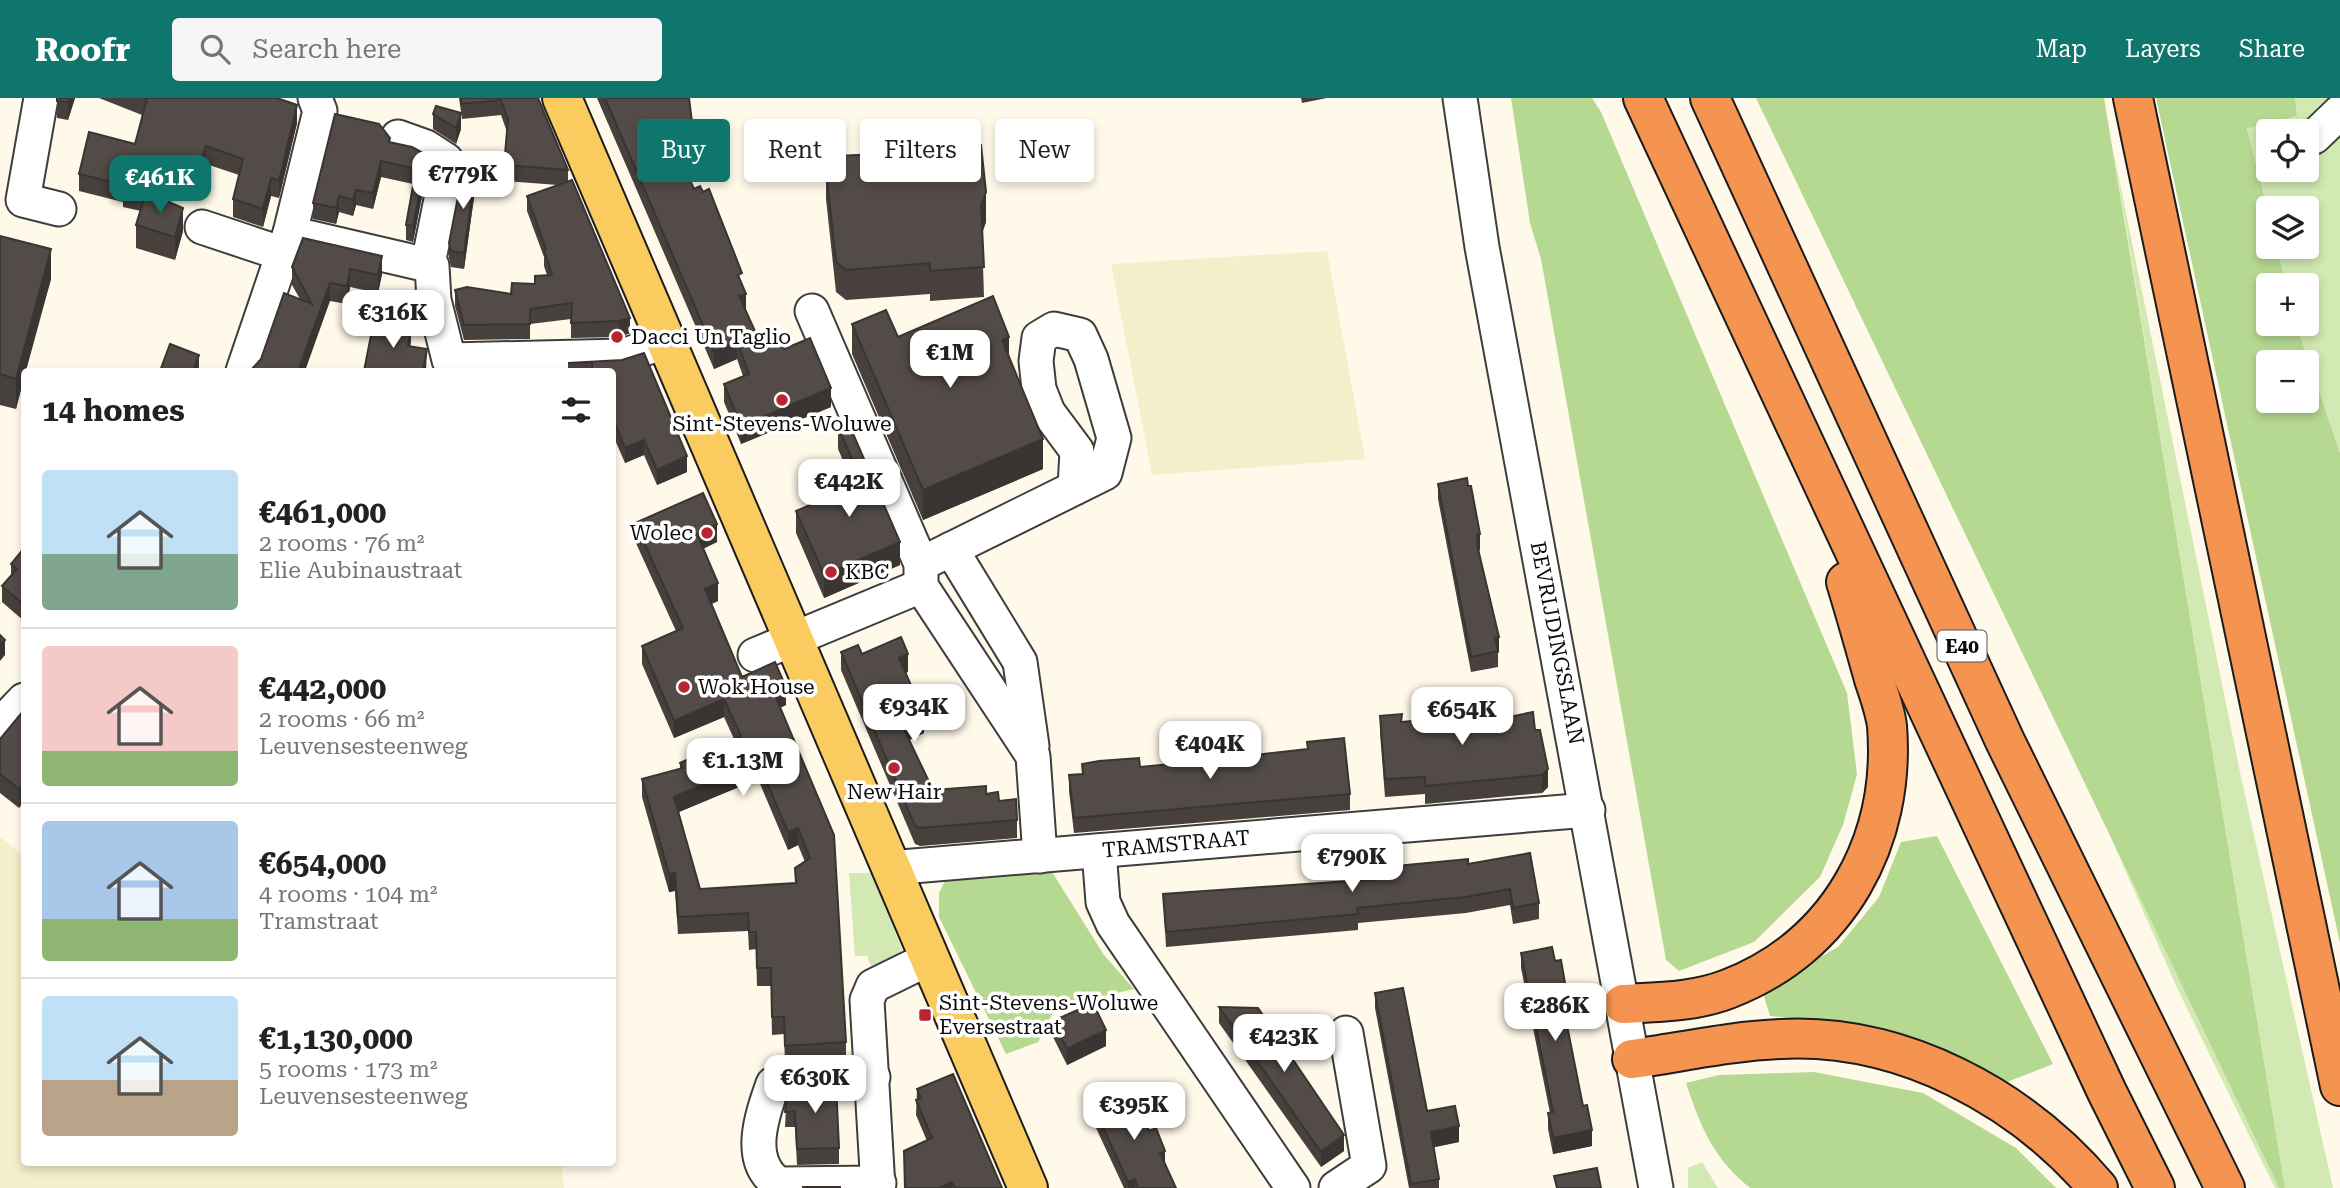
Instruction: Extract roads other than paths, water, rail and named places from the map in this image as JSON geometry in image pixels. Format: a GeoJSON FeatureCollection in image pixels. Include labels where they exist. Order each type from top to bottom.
{"type":"FeatureCollection","features":[{"type":"Feature","properties":{"kind":"highway","name":"E40"},"geometry":{"type":"LineString","coordinates":[[1643,98],[1814,469],[2155,1188]]}},
{"type":"Feature","properties":{"kind":"highway","name":"E40"},"geometry":{"type":"LineString","coordinates":[[1710,98],[2005,741],[2225,1188]]}},
{"type":"Feature","properties":{"kind":"highway"},"geometry":{"type":"LineString","coordinates":[[2133,98],[2340,1086]]}},
{"type":"Feature","properties":{"kind":"highway"},"geometry":{"type":"LineString","coordinates":[[1623,1004],[1697,998],[1729,989],[1798,947],[1827,919],[1852,888],[1880,825],[1889,759],[1886,722],[1814,469]]}},
{"type":"Feature","properties":{"kind":"highway"},"geometry":{"type":"LineString","coordinates":[[1632,1059],[1783,1038],[1829,1040],[1879,1048],[1927,1063],[1980,1090],[2032,1123],[2068,1153],[2098,1188]]}},
{"type":"Feature","properties":{"kind":"main road"},"geometry":{"type":"LineString","coordinates":[[562,98],[1028,1188]]}},
{"type":"Feature","properties":{"kind":"street"},"geometry":{"type":"LineString","coordinates":[[41,98],[23,200],[59,209]]}},
{"type":"Feature","properties":{"kind":"street"},"geometry":{"type":"LineString","coordinates":[[244,368],[286,243],[320,111],[315,98]]}},
{"type":"Feature","properties":{"kind":"street","name":"BEVRIJDINGSLAAN"},"geometry":{"type":"LineString","coordinates":[[1460,98],[1482,247],[1656,1188]]}},
{"type":"Feature","properties":{"kind":"street"},"geometry":{"type":"LineString","coordinates":[[2319,132],[2340,113]]}},
{"type":"Feature","properties":{"kind":"street"},"geometry":{"type":"LineString","coordinates":[[398,137],[426,147],[446,160],[447,170],[428,264]]}},
{"type":"Feature","properties":{"kind":"street"},"geometry":{"type":"LineString","coordinates":[[203,225],[286,243],[432,266],[435,300],[449,360],[622,356],[665,342]]}},
{"type":"Feature","properties":{"kind":"street"},"geometry":{"type":"LineString","coordinates":[[812,311],[921,575],[1033,756]]}},
{"type":"Feature","properties":{"kind":"street"},"geometry":{"type":"LineString","coordinates":[[755,655],[794,641],[921,575],[951,549],[1075,488],[1105,473],[1114,438],[1091,359],[1080,335],[1066,330],[1045,332],[1039,338],[1035,361],[1039,389],[1060,432],[1077,451],[1075,488]]}},
{"type":"Feature","properties":{"kind":"street"},"geometry":{"type":"LineString","coordinates":[[1060,432],[1107,410]]}},
{"type":"Feature","properties":{"kind":"street"},"geometry":{"type":"LineString","coordinates":[[951,549],[1020,662],[1033,756],[1040,856]]}},
{"type":"Feature","properties":{"kind":"street"},"geometry":{"type":"LineString","coordinates":[[0,725],[21,703]]}},
{"type":"Feature","properties":{"kind":"street","name":"TRAMSTRAAT"},"geometry":{"type":"LineString","coordinates":[[889,868],[1588,810]]}},
{"type":"Feature","properties":{"kind":"street"},"geometry":{"type":"LineString","coordinates":[[1099,851],[1103,902],[1113,924],[1293,1188]]}},
{"type":"Feature","properties":{"kind":"street"},"geometry":{"type":"LineString","coordinates":[[873,1077],[773,1084],[760,1121],[759,1149],[768,1177],[779,1184],[878,1186],[873,1077],[867,1000],[873,986],[928,959]]}},
{"type":"Feature","properties":{"kind":"street"},"geometry":{"type":"LineString","coordinates":[[1336,1188],[1369,1166],[1346,1033]]}},
{"type":"Feature","properties":{"kind":"place","name":"Dacci Un Taglio"},"geometry":{"type":"Point","coordinates":[617,337]}},
{"type":"Feature","properties":{"kind":"place","name":"Sint-Stevens-Woluwe"},"geometry":{"type":"Point","coordinates":[782,400]}},
{"type":"Feature","properties":{"kind":"place","name":"Wolec"},"geometry":{"type":"Point","coordinates":[707,533]}},
{"type":"Feature","properties":{"kind":"place","name":"KBC"},"geometry":{"type":"Point","coordinates":[831,572]}},
{"type":"Feature","properties":{"kind":"place","name":"Wok House"},"geometry":{"type":"Point","coordinates":[684,687]}},
{"type":"Feature","properties":{"kind":"place","name":"New Hair"},"geometry":{"type":"Point","coordinates":[894,768]}},
{"type":"Feature","properties":{"kind":"place","name":"Sint-Stevens-Woluwe Eversestraat"},"geometry":{"type":"Point","coordinates":[925,1015]}}]}
